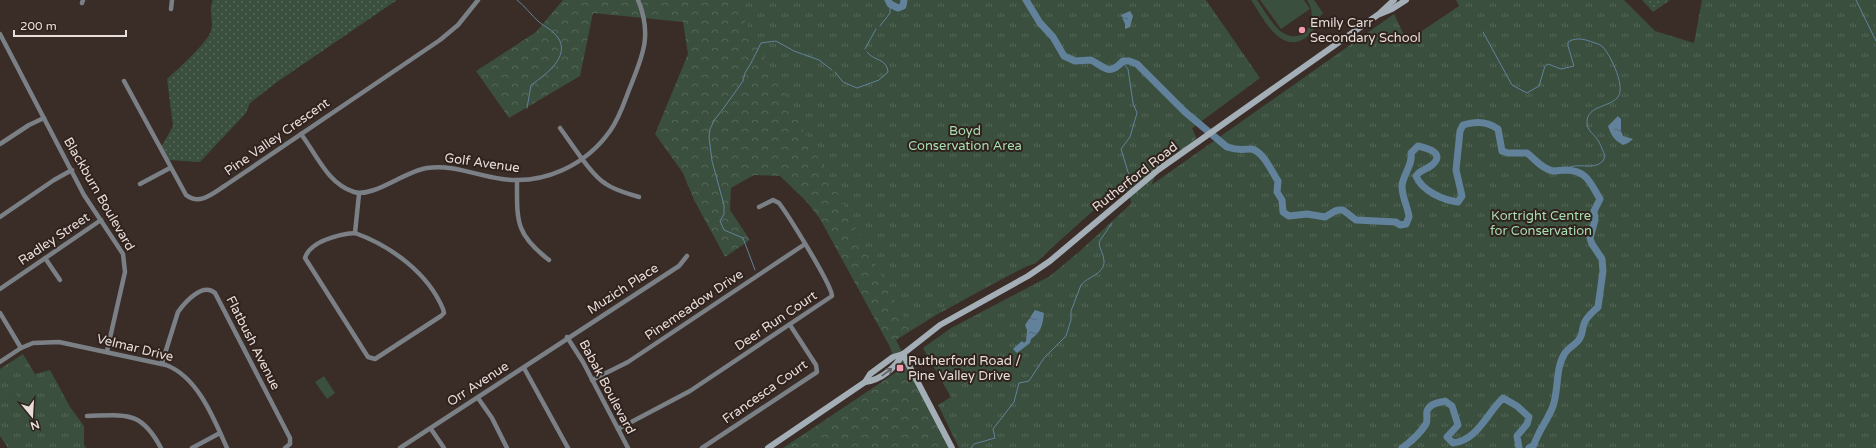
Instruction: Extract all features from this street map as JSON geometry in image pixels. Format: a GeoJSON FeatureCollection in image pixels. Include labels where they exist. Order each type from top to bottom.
{"type":"FeatureCollection","features":[{"type":"Feature","properties":{"kind":"main road","name":"Rutherford Road"},"geometry":{"type":"LineString","coordinates":[[768,448],[865,382],[875,381],[898,364],[903,354],[940,325],[1028,276],[1050,262],[1158,170],[1379,14],[1394,0]]}},
{"type":"Feature","properties":{"kind":"main road","name":"Rutherford Road"},"geometry":{"type":"LineString","coordinates":[[1379,14],[1392,9],[1406,0]]}},
{"type":"Feature","properties":{"kind":"main road"},"geometry":{"type":"LineString","coordinates":[[903,354],[952,448]]}},
{"type":"Feature","properties":{"kind":"street"},"geometry":{"type":"LineString","coordinates":[[171,9],[172,0]]}},
{"type":"Feature","properties":{"kind":"street","name":"Pine Valley Crescent"},"geometry":{"type":"LineString","coordinates":[[124,81],[186,195],[193,199],[201,200],[226,185],[449,33],[461,22],[478,0]]}},
{"type":"Feature","properties":{"kind":"street","name":"Golf Avenue"},"geometry":{"type":"LineString","coordinates":[[359,194],[377,190],[410,172],[429,167],[454,169],[496,178],[517,180],[552,174],[583,158],[610,131],[643,55],[646,35],[644,18],[638,0]]}},
{"type":"Feature","properties":{"kind":"street","name":"Blackburn Boulevard"},"geometry":{"type":"LineString","coordinates":[[0,34],[88,201],[121,250],[125,261],[107,351]]}},
{"type":"Feature","properties":{"kind":"street"},"geometry":{"type":"LineString","coordinates":[[0,144],[29,125],[44,118]]}},
{"type":"Feature","properties":{"kind":"street"},"geometry":{"type":"LineString","coordinates":[[560,128],[594,174],[605,184],[638,197]]}},
{"type":"Feature","properties":{"kind":"street"},"geometry":{"type":"LineString","coordinates":[[301,134],[336,183],[344,189],[359,194],[355,233]]}},
{"type":"Feature","properties":{"kind":"street"},"geometry":{"type":"LineString","coordinates":[[140,184],[170,168]]}},
{"type":"Feature","properties":{"kind":"street"},"geometry":{"type":"LineString","coordinates":[[0,217],[54,180],[72,170]]}},
{"type":"Feature","properties":{"kind":"street"},"geometry":{"type":"LineString","coordinates":[[517,180],[518,217],[520,228],[527,241],[533,248],[549,260]]}},
{"type":"Feature","properties":{"kind":"street","name":"Deer Run Court"},"geometry":{"type":"LineString","coordinates":[[618,429],[690,391],[832,296],[831,289],[805,244],[776,200],[759,207]]}},
{"type":"Feature","properties":{"kind":"street","name":"Radley Street"},"geometry":{"type":"LineString","coordinates":[[0,289],[101,220]]}},
{"type":"Feature","properties":{"kind":"street"},"geometry":{"type":"LineString","coordinates":[[355,233],[367,237],[413,267],[424,280],[444,312],[441,316],[375,359],[368,357],[305,258],[306,254],[312,249],[334,236],[355,233]]}},
{"type":"Feature","properties":{"kind":"street","name":"Pinemeadow Drive"},"geometry":{"type":"LineString","coordinates":[[592,380],[628,362],[805,244]]}},
{"type":"Feature","properties":{"kind":"street","name":"Muzich Place"},"geometry":{"type":"LineString","coordinates":[[568,337],[679,266],[687,256]]}},
{"type":"Feature","properties":{"kind":"street"},"geometry":{"type":"LineString","coordinates":[[45,258],[60,280]]}},
{"type":"Feature","properties":{"kind":"street","name":"Flatbush Avenue"},"geometry":{"type":"LineString","coordinates":[[162,363],[178,312],[183,305],[194,296],[206,289],[211,290],[215,293],[290,438],[290,444],[285,448]]}},
{"type":"Feature","properties":{"kind":"street"},"geometry":{"type":"LineString","coordinates":[[0,313],[21,348]]}},
{"type":"Feature","properties":{"kind":"street","name":"Francesca Court"},"geometry":{"type":"LineString","coordinates":[[702,448],[817,372],[816,365],[790,325]]}},
{"type":"Feature","properties":{"kind":"street","name":"Babak Boulevard"},"geometry":{"type":"LineString","coordinates":[[568,337],[628,448]]}},
{"type":"Feature","properties":{"kind":"street","name":"Orr Avenue"},"geometry":{"type":"LineString","coordinates":[[400,448],[524,368],[568,337]]}},
{"type":"Feature","properties":{"kind":"street","name":"Velmar Drive"},"geometry":{"type":"LineString","coordinates":[[0,362],[21,348],[38,342],[59,342],[162,363],[181,372],[192,382],[200,394],[227,448]]}},
{"type":"Feature","properties":{"kind":"street"},"geometry":{"type":"LineString","coordinates":[[524,368],[539,392],[568,448]]}},
{"type":"Feature","properties":{"kind":"street"},"geometry":{"type":"LineString","coordinates":[[478,398],[492,418],[507,448]]}},
{"type":"Feature","properties":{"kind":"street"},"geometry":{"type":"LineString","coordinates":[[87,416],[125,416],[136,419],[150,429],[161,448]]}},
{"type":"Feature","properties":{"kind":"street"},"geometry":{"type":"LineString","coordinates":[[431,428],[444,448]]}},
{"type":"Feature","properties":{"kind":"street"},"geometry":{"type":"LineString","coordinates":[[192,448],[220,433]]}},
{"type":"Feature","properties":{"kind":"green space"},"geometry":{"type":"Polygon","coordinates":[[[213,0],[397,0],[277,82],[250,103],[246,113],[200,162],[168,160],[160,149],[173,126],[167,79],[204,42],[211,31],[211,8],[213,0]]]}},
{"type":"Feature","properties":{"kind":"green space","name":"Boyd Conservation Area"},"geometry":{"type":"Polygon","coordinates":[[[563,0],[887,0],[1186,114],[1196,137],[1194,146],[1171,154],[1163,160],[1151,186],[1132,208],[1130,197],[1126,191],[1121,192],[1115,187],[1036,263],[1022,268],[936,315],[896,340],[950,448],[783,448],[898,371],[890,347],[820,219],[807,202],[780,176],[754,175],[731,188],[730,210],[750,240],[725,257],[694,200],[683,173],[655,134],[688,54],[683,22],[593,13],[580,76],[509,118],[476,71],[536,32],[563,0]]]}},
{"type":"Feature","properties":{"kind":"green space","name":"Boyd Conservation Area"},"geometry":{"type":"Polygon","coordinates":[[[734,0],[1206,0],[1260,78],[1152,158],[1037,261],[909,327],[734,0]]]}},
{"type":"Feature","properties":{"kind":"green space"},"geometry":{"type":"Polygon","coordinates":[[[1251,0],[1257,0],[1281,32],[1293,36],[1305,32],[1309,28],[1312,14],[1307,0],[1314,0],[1323,13],[1310,34],[1300,41],[1291,42],[1275,34],[1261,17],[1251,0]]]}},
{"type":"Feature","properties":{"kind":"green space"},"geometry":{"type":"Polygon","coordinates":[[[1260,0],[1304,0],[1310,9],[1281,29],[1260,0]]]}},
{"type":"Feature","properties":{"kind":"green space","name":"Kortright Centre for Conservation"},"geometry":{"type":"Polygon","coordinates":[[[1456,0],[1624,0],[1655,31],[1694,43],[1702,0],[1876,0],[1876,448],[959,448],[938,405],[951,397],[923,348],[951,328],[1050,276],[1080,251],[1150,186],[1394,14],[1407,41],[1459,6],[1456,0]]]}},
{"type":"Feature","properties":{"kind":"green space"},"geometry":{"type":"Polygon","coordinates":[[[1642,0],[1670,0],[1653,12],[1642,0]]]}},
{"type":"Feature","properties":{"kind":"green space"},"geometry":{"type":"Polygon","coordinates":[[[23,354],[35,374],[50,370],[70,407],[84,426],[84,445],[86,448],[8,448],[0,436],[0,369],[23,354]]]}},
{"type":"Feature","properties":{"kind":"green space"},"geometry":{"type":"Polygon","coordinates":[[[324,376],[335,393],[327,399],[315,382],[324,376]]]}},
{"type":"Feature","properties":{"kind":"green space"},"geometry":{"type":"Polygon","coordinates":[[[10,385],[14,390],[3,398],[0,392],[10,385]]]}},
{"type":"Feature","properties":{"kind":"green space"},"geometry":{"type":"Polygon","coordinates":[[[15,392],[18,397],[7,404],[4,399],[15,392]]]}},
{"type":"Feature","properties":{"kind":"green space"},"geometry":{"type":"Polygon","coordinates":[[[20,399],[23,404],[12,411],[8,406],[20,399]]]}},
{"type":"Feature","properties":{"kind":"water"},"geometry":{"type":"Polygon","coordinates":[[[1130,11],[1133,16],[1130,27],[1125,29],[1125,24],[1121,15],[1130,11]]]}},
{"type":"Feature","properties":{"kind":"water"},"geometry":{"type":"Polygon","coordinates":[[[1618,116],[1621,119],[1621,131],[1623,136],[1633,139],[1623,145],[1613,137],[1608,126],[1618,116]]]}},
{"type":"Feature","properties":{"kind":"water"},"geometry":{"type":"Polygon","coordinates":[[[1035,310],[1044,313],[1041,328],[1031,339],[1030,343],[1017,353],[1013,349],[1022,341],[1024,343],[1026,341],[1027,330],[1025,325],[1035,310]]]}},
{"type":"Feature","properties":{"kind":"waterway"},"geometry":{"type":"LineString","coordinates":[[517,0],[539,22],[554,33],[560,41],[562,48],[560,55],[551,69],[531,85],[527,108]]}},
{"type":"Feature","properties":{"kind":"waterway"},"geometry":{"type":"LineString","coordinates":[[888,0],[890,4],[898,8],[903,6],[904,0]]}},
{"type":"Feature","properties":{"kind":"waterway"},"geometry":{"type":"LineString","coordinates":[[1026,0],[1040,23],[1053,37],[1064,56],[1075,61],[1091,60],[1107,69],[1114,68],[1123,61],[1129,61],[1137,64],[1185,112],[1227,147],[1238,150],[1253,149],[1258,152],[1266,161],[1278,181],[1277,192],[1282,200],[1283,212],[1289,216],[1307,214],[1325,217],[1335,211],[1343,210],[1356,220],[1396,222],[1400,225],[1406,224],[1409,217],[1402,186],[1404,177],[1411,162],[1411,153],[1418,146],[1434,152],[1437,157],[1436,161],[1432,165],[1416,176],[1419,181],[1434,194],[1458,202],[1462,196],[1456,170],[1460,131],[1463,125],[1472,123],[1481,122],[1490,124],[1498,129],[1502,151],[1508,153],[1527,153],[1549,170],[1566,170],[1584,175],[1591,183],[1600,199],[1594,211],[1595,220],[1590,238],[1592,244],[1602,259],[1603,271],[1598,307],[1586,319],[1579,340],[1565,353],[1562,359],[1558,372],[1553,406],[1534,445],[1529,448]]}},
{"type":"Feature","properties":{"kind":"waterway"},"geometry":{"type":"LineString","coordinates":[[1856,0],[1876,41]]}},
{"type":"Feature","properties":{"kind":"waterway"},"geometry":{"type":"LineString","coordinates":[[880,26],[890,13],[890,4]]}},
{"type":"Feature","properties":{"kind":"waterway"},"geometry":{"type":"LineString","coordinates":[[865,49],[876,29]]}},
{"type":"Feature","properties":{"kind":"waterway"},"geometry":{"type":"LineString","coordinates":[[1483,32],[1512,85],[1527,93],[1539,86],[1545,66],[1548,64],[1561,69],[1574,66],[1568,46],[1568,42],[1571,40],[1583,39],[1598,44],[1606,51],[1617,72],[1620,94],[1613,101],[1591,112],[1587,121],[1589,130],[1599,142],[1605,156],[1603,161],[1595,166],[1574,166],[1564,170]]}},
{"type":"Feature","properties":{"kind":"waterway"},"geometry":{"type":"LineString","coordinates":[[755,270],[743,238],[724,230],[720,221],[724,214],[724,205],[712,161],[709,137],[710,129],[715,119],[743,81],[745,73],[761,43],[776,41],[794,51],[819,60],[832,70]]}},
{"type":"Feature","properties":{"kind":"waterway"},"geometry":{"type":"LineString","coordinates":[[835,72],[843,82],[857,88],[879,80],[888,72],[887,67],[867,52]]}},
{"type":"Feature","properties":{"kind":"waterway"},"geometry":{"type":"LineString","coordinates":[[1122,62],[1128,69],[1133,103],[1137,113],[1130,137],[1121,149],[1129,175]]}},
{"type":"Feature","properties":{"kind":"waterway"},"geometry":{"type":"LineString","coordinates":[[971,448],[974,444],[995,438],[993,429],[1014,402],[1019,383],[1029,381],[1044,358],[1066,336],[1071,320],[1071,311],[1081,285],[1099,272],[1104,265],[1104,258],[1099,242],[1112,223]]}},
{"type":"Feature","properties":{"kind":"waterway"},"geometry":{"type":"LineString","coordinates":[[1402,448],[1415,438],[1423,428],[1427,422],[1428,408],[1432,405],[1445,401],[1452,406],[1458,425],[1447,437],[1453,443],[1461,441],[1475,432],[1503,398],[1517,406],[1529,417],[1527,424],[1517,436],[1519,448]]}},
{"type":"Feature","properties":{"kind":"place","name":"Emily Carr Secondary School"},"geometry":{"type":"Point","coordinates":[1302,30]}},
{"type":"Feature","properties":{"kind":"place","name":"Rutherford Road / Pine Valley Drive"},"geometry":{"type":"Point","coordinates":[900,368]}}]}
